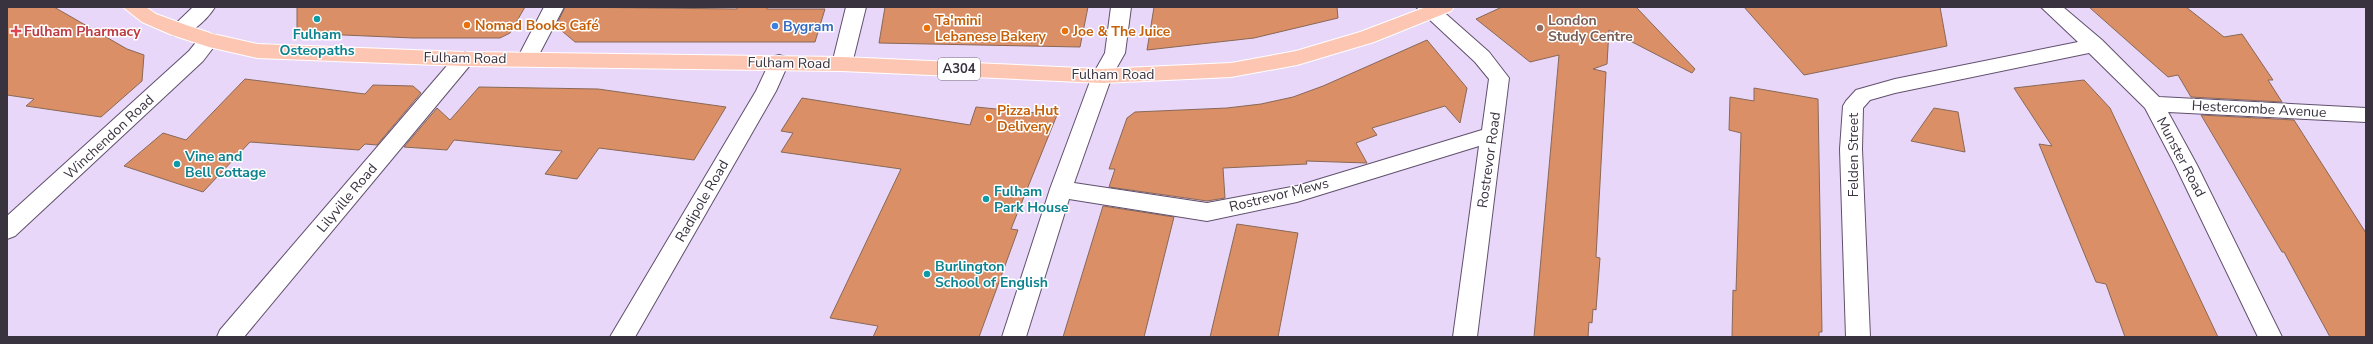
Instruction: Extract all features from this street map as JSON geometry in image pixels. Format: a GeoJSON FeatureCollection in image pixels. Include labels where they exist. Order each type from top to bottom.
{"type":"FeatureCollection","features":[{"type":"Feature","properties":{"kind":"main road","name":"Fulham Road"},"geometry":{"type":"LineString","coordinates":[[133,7],[149,18],[179,30],[209,40],[256,51],[464,59],[779,62],[1102,76],[1231,70],[1297,58],[1366,37],[1434,9]]}},
{"type":"Feature","properties":{"kind":"street"},"geometry":{"type":"LineString","coordinates":[[179,30],[205,7]]}},
{"type":"Feature","properties":{"kind":"street"},"geometry":{"type":"LineString","coordinates":[[527,59],[554,7]]}},
{"type":"Feature","properties":{"kind":"street"},"geometry":{"type":"LineString","coordinates":[[842,64],[856,7]]}},
{"type":"Feature","properties":{"kind":"street"},"geometry":{"type":"LineString","coordinates":[[1014,337],[1061,189],[1102,76],[1115,54],[1121,7]]}},
{"type":"Feature","properties":{"kind":"street","name":"Munster Road"},"geometry":{"type":"LineString","coordinates":[[2051,7],[2095,45],[2153,104],[2186,165],[2270,337]]}},
{"type":"Feature","properties":{"kind":"street","name":"Rostrevor Road"},"geometry":{"type":"LineString","coordinates":[[1434,9],[1482,57],[1499,78],[1493,134],[1465,337]]}},
{"type":"Feature","properties":{"kind":"street","name":"Winchendon Road"},"geometry":{"type":"LineString","coordinates":[[7,230],[196,56],[209,40]]}},
{"type":"Feature","properties":{"kind":"street","name":"Felden Street"},"geometry":{"type":"LineString","coordinates":[[1858,337],[1850,124],[1853,106],[1863,95],[1896,86],[2095,45]]}},
{"type":"Feature","properties":{"kind":"street","name":"Lilyville Road"},"geometry":{"type":"LineString","coordinates":[[229,337],[464,59]]}},
{"type":"Feature","properties":{"kind":"street","name":"Radipole Road"},"geometry":{"type":"LineString","coordinates":[[622,337],[766,91],[779,62]]}},
{"type":"Feature","properties":{"kind":"street","name":"Hestercombe Avenue"},"geometry":{"type":"LineString","coordinates":[[2153,104],[2226,106],[2366,116]]}},
{"type":"Feature","properties":{"kind":"street","name":"Rostrevor Mews"},"geometry":{"type":"LineString","coordinates":[[1061,189],[1207,212],[1297,194],[1493,134]]}},
{"type":"Feature","properties":{"kind":"building"},"geometry":{"type":"Polygon","coordinates":[[[7,7],[54,7],[127,49],[144,55],[142,81],[101,117],[26,106],[34,99],[7,95],[7,7]]]}},
{"type":"Feature","properties":{"kind":"building"},"geometry":{"type":"Polygon","coordinates":[[[297,7],[525,7],[510,33],[500,38],[413,38],[297,33],[297,7]]]}},
{"type":"Feature","properties":{"kind":"building"},"geometry":{"type":"Polygon","coordinates":[[[565,7],[737,9],[737,7],[767,7],[767,9],[825,9],[815,42],[575,42],[556,26],[565,7]]]}},
{"type":"Feature","properties":{"kind":"building"},"geometry":{"type":"Polygon","coordinates":[[[885,7],[1088,7],[1080,47],[879,43],[885,7]]]}},
{"type":"Feature","properties":{"kind":"building"},"geometry":{"type":"Polygon","coordinates":[[[1154,7],[1337,7],[1338,18],[1254,38],[1147,50],[1154,7]]]}},
{"type":"Feature","properties":{"kind":"building"},"geometry":{"type":"Polygon","coordinates":[[[1502,7],[1636,7],[1695,69],[1692,73],[1609,30],[1607,64],[1593,69],[1606,72],[1596,257],[1600,258],[1596,310],[1593,309],[1592,323],[1589,322],[1588,337],[1534,337],[1559,55],[1530,62],[1476,19],[1502,7]]]}},
{"type":"Feature","properties":{"kind":"building"},"geometry":{"type":"Polygon","coordinates":[[[1744,7],[1940,7],[1947,46],[1804,75],[1744,7]]]}},
{"type":"Feature","properties":{"kind":"building"},"geometry":{"type":"Polygon","coordinates":[[[2089,7],[2186,7],[2224,37],[2242,34],[2273,80],[2268,80],[2282,102],[2191,97],[2178,75],[2168,77],[2089,7]]]}},
{"type":"Feature","properties":{"kind":"building"},"geometry":{"type":"Polygon","coordinates":[[[1427,40],[1467,88],[1460,123],[1445,106],[1372,128],[1377,135],[1356,143],[1367,163],[1306,161],[1307,164],[1223,168],[1225,198],[1207,201],[1109,187],[1115,169],[1109,169],[1127,118],[1135,112],[1227,108],[1261,104],[1293,97],[1323,86],[1427,40]]]}},
{"type":"Feature","properties":{"kind":"building"},"geometry":{"type":"Polygon","coordinates":[[[245,79],[365,94],[373,85],[413,86],[421,93],[377,145],[365,144],[359,150],[250,142],[203,192],[124,166],[163,133],[186,140],[245,79]]]}},
{"type":"Feature","properties":{"kind":"building"},"geometry":{"type":"Polygon","coordinates":[[[2084,80],[2110,108],[2218,337],[2125,337],[2106,284],[2096,282],[2039,144],[2052,146],[2014,88],[2084,80]]]}},
{"type":"Feature","properties":{"kind":"building"},"geometry":{"type":"Polygon","coordinates":[[[479,87],[598,89],[726,107],[694,160],[599,148],[577,179],[545,174],[562,151],[454,140],[447,150],[404,147],[437,108],[450,120],[479,87]]]}},
{"type":"Feature","properties":{"kind":"building"},"geometry":{"type":"Polygon","coordinates":[[[1754,88],[1818,99],[1822,332],[1819,332],[1819,337],[1732,337],[1733,290],[1736,291],[1741,133],[1729,130],[1730,97],[1754,101],[1754,88]]]}},
{"type":"Feature","properties":{"kind":"building"},"geometry":{"type":"Polygon","coordinates":[[[802,98],[970,125],[976,107],[1057,115],[1011,229],[1018,230],[979,337],[873,337],[878,326],[830,318],[901,169],[781,152],[793,133],[781,131],[802,98]]]}},
{"type":"Feature","properties":{"kind":"building"},"geometry":{"type":"Polygon","coordinates":[[[1934,108],[1958,112],[1965,152],[1911,141],[1934,108]]]}},
{"type":"Feature","properties":{"kind":"building"},"geometry":{"type":"Polygon","coordinates":[[[2201,115],[2294,120],[2366,233],[2366,337],[2330,337],[2284,252],[2282,252],[2201,115]]]}},
{"type":"Feature","properties":{"kind":"building"},"geometry":{"type":"Polygon","coordinates":[[[1103,206],[1174,217],[1144,337],[1063,337],[1103,206]]]}},
{"type":"Feature","properties":{"kind":"building"},"geometry":{"type":"Polygon","coordinates":[[[1237,224],[1298,233],[1278,337],[1210,337],[1237,224]]]}},
{"type":"Feature","properties":{"kind":"place","name":"Fulham Osteopaths"},"geometry":{"type":"Point","coordinates":[317,19]}},
{"type":"Feature","properties":{"kind":"place","name":"Nomad Books Café"},"geometry":{"type":"Point","coordinates":[467,25]}},
{"type":"Feature","properties":{"kind":"place","name":"Bygram"},"geometry":{"type":"Point","coordinates":[775,26]}},
{"type":"Feature","properties":{"kind":"place","name":"Ta'mini Lebanese Bakery"},"geometry":{"type":"Point","coordinates":[927,28]}},
{"type":"Feature","properties":{"kind":"place","name":"London Study Centre"},"geometry":{"type":"Point","coordinates":[1540,28]}},
{"type":"Feature","properties":{"kind":"place","name":"Fulham Pharmacy"},"geometry":{"type":"Point","coordinates":[16,31]}},
{"type":"Feature","properties":{"kind":"place","name":"Joe & The Juice"},"geometry":{"type":"Point","coordinates":[1065,31]}},
{"type":"Feature","properties":{"kind":"place","name":"Pizza Hut Delivery"},"geometry":{"type":"Point","coordinates":[989,118]}},
{"type":"Feature","properties":{"kind":"place","name":"Vine and Bell Cottage"},"geometry":{"type":"Point","coordinates":[177,164]}},
{"type":"Feature","properties":{"kind":"place","name":"Fulham Park House"},"geometry":{"type":"Point","coordinates":[986,199]}},
{"type":"Feature","properties":{"kind":"place","name":"Burlington School of English"},"geometry":{"type":"Point","coordinates":[927,274]}}]}
